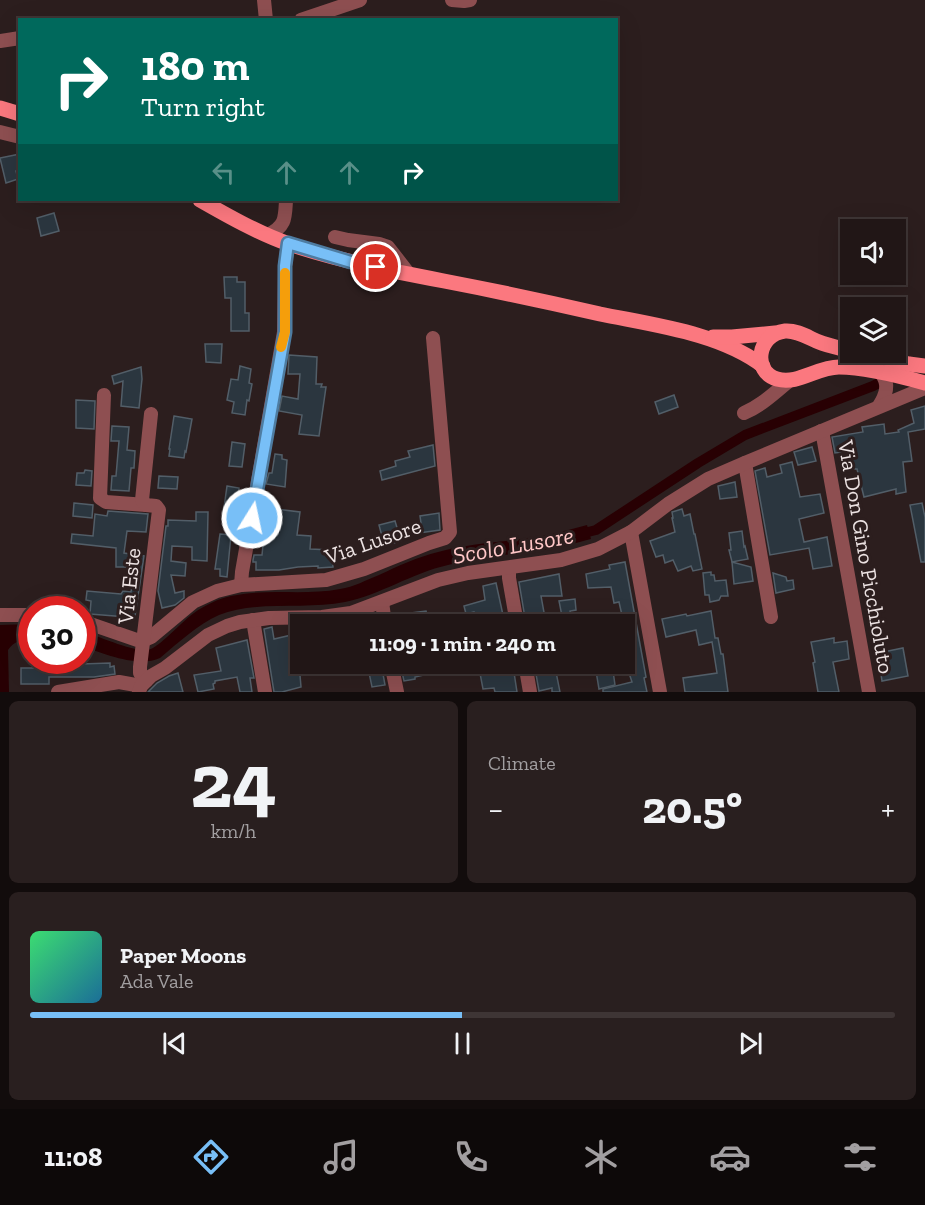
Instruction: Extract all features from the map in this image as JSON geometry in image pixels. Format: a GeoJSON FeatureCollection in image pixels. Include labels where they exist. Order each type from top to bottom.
{"type":"FeatureCollection","features":[{"type":"Feature","properties":{"kind":"main road"},"geometry":{"type":"LineString","coordinates":[[0,108],[18,113]]}},
{"type":"Feature","properties":{"kind":"main road"},"geometry":{"type":"LineString","coordinates":[[202,201],[268,235],[351,262],[704,337],[742,352],[764,368],[774,379],[789,381],[848,363]]}},
{"type":"Feature","properties":{"kind":"main road"},"geometry":{"type":"LineString","coordinates":[[704,337],[732,337],[788,331],[840,348]]}},
{"type":"Feature","properties":{"kind":"main road"},"geometry":{"type":"LineString","coordinates":[[764,368],[761,351],[765,341],[775,333]]}},
{"type":"Feature","properties":{"kind":"main road"},"geometry":{"type":"LineString","coordinates":[[863,363],[882,372],[925,383]]}},
{"type":"Feature","properties":{"kind":"main road"},"geometry":{"type":"LineString","coordinates":[[882,372],[925,366]]}},
{"type":"Feature","properties":{"kind":"street"},"geometry":{"type":"LineString","coordinates":[[264,0],[266,18]]}},
{"type":"Feature","properties":{"kind":"street"},"geometry":{"type":"LineString","coordinates":[[312,18],[335,14],[360,0]]}},
{"type":"Feature","properties":{"kind":"street"},"geometry":{"type":"LineString","coordinates":[[452,0],[470,0]]}},
{"type":"Feature","properties":{"kind":"street"},"geometry":{"type":"LineString","coordinates":[[0,41],[18,38]]}},
{"type":"Feature","properties":{"kind":"street"},"geometry":{"type":"LineString","coordinates":[[0,108],[18,103]]}},
{"type":"Feature","properties":{"kind":"street"},"geometry":{"type":"LineString","coordinates":[[0,132],[18,136]]}},
{"type":"Feature","properties":{"kind":"street"},"geometry":{"type":"LineString","coordinates":[[268,235],[280,228],[285,214],[286,201]]}},
{"type":"Feature","properties":{"kind":"street"},"geometry":{"type":"LineString","coordinates":[[335,237],[383,244],[391,249],[409,274]]}},
{"type":"Feature","properties":{"kind":"street"},"geometry":{"type":"LineString","coordinates":[[242,585],[242,572],[285,332],[285,266],[288,243]]}},
{"type":"Feature","properties":{"kind":"street"},"geometry":{"type":"LineString","coordinates":[[376,267],[384,258],[383,244]]}},
{"type":"Feature","properties":{"kind":"street","name":"Via Lusore"},"geometry":{"type":"LineString","coordinates":[[144,643],[182,610],[217,591],[242,585],[326,580],[364,569],[445,538],[450,532],[433,338]]}},
{"type":"Feature","properties":{"kind":"street"},"geometry":{"type":"LineString","coordinates":[[764,368],[770,395]]}},
{"type":"Feature","properties":{"kind":"street"},"geometry":{"type":"LineString","coordinates":[[879,406],[885,397],[882,372]]}},
{"type":"Feature","properties":{"kind":"street"},"geometry":{"type":"LineString","coordinates":[[744,413],[762,404],[789,381]]}},
{"type":"Feature","properties":{"kind":"street"},"geometry":{"type":"LineString","coordinates":[[58,692],[119,682],[142,686],[208,635],[227,626],[253,620],[337,616],[382,602],[438,580],[468,573],[542,564],[580,556],[631,532],[668,504],[708,479],[925,388]]}},
{"type":"Feature","properties":{"kind":"street"},"geometry":{"type":"LineString","coordinates":[[104,394],[100,498],[106,502],[146,505]]}},
{"type":"Feature","properties":{"kind":"street","name":"Via Este"},"geometry":{"type":"LineString","coordinates":[[142,686],[140,667],[159,510],[156,506],[146,505],[142,500],[151,414]]}},
{"type":"Feature","properties":{"kind":"street","name":"Via Don Gino Picchioluto"},"geometry":{"type":"LineString","coordinates":[[821,431],[869,692]]}},
{"type":"Feature","properties":{"kind":"street"},"geometry":{"type":"LineString","coordinates":[[745,462],[771,617]]}},
{"type":"Feature","properties":{"kind":"street"},"geometry":{"type":"LineString","coordinates":[[631,532],[660,692]]}},
{"type":"Feature","properties":{"kind":"street"},"geometry":{"type":"LineString","coordinates":[[509,568],[516,614]]}},
{"type":"Feature","properties":{"kind":"street"},"geometry":{"type":"LineString","coordinates":[[382,602],[384,614]]}},
{"type":"Feature","properties":{"kind":"street"},"geometry":{"type":"LineString","coordinates":[[0,615],[18,615]]}},
{"type":"Feature","properties":{"kind":"street"},"geometry":{"type":"LineString","coordinates":[[253,620],[265,692]]}},
{"type":"Feature","properties":{"kind":"street"},"geometry":{"type":"LineString","coordinates":[[96,626],[144,643]]}},
{"type":"Feature","properties":{"kind":"street"},"geometry":{"type":"LineString","coordinates":[[393,674],[396,692]]}},
{"type":"Feature","properties":{"kind":"street"},"geometry":{"type":"LineString","coordinates":[[527,674],[530,692]]}},
{"type":"Feature","properties":{"kind":"water"},"geometry":{"type":"Polygon","coordinates":[[[587,525],[591,539],[555,548],[448,565],[345,602],[233,610],[203,624],[160,658],[151,661],[132,661],[96,651],[96,636],[142,650],[153,648],[198,610],[226,597],[345,588],[438,552],[538,537],[587,525]]]}},
{"type":"Feature","properties":{"kind":"water"},"geometry":{"type":"Polygon","coordinates":[[[18,624],[18,642],[8,650],[9,692],[0,692],[0,625],[18,624]]]}},
{"type":"Feature","properties":{"kind":"building"},"geometry":{"type":"Polygon","coordinates":[[[18,154],[18,170],[16,171],[18,179],[6,183],[0,158],[18,154]]]}},
{"type":"Feature","properties":{"kind":"building"},"geometry":{"type":"Polygon","coordinates":[[[54,213],[59,231],[41,236],[37,218],[54,213]]]}},
{"type":"Feature","properties":{"kind":"building"},"geometry":{"type":"Polygon","coordinates":[[[224,277],[237,277],[237,282],[245,282],[245,313],[249,313],[249,331],[231,331],[231,298],[225,298],[224,277]]]}},
{"type":"Feature","properties":{"kind":"building"},"geometry":{"type":"Polygon","coordinates":[[[205,344],[222,344],[221,363],[206,362],[205,344]]]}},
{"type":"Feature","properties":{"kind":"building"},"geometry":{"type":"Polygon","coordinates":[[[289,355],[317,357],[316,384],[326,387],[319,436],[299,434],[302,415],[279,411],[282,396],[298,399],[300,374],[288,374],[289,355]]]}},
{"type":"Feature","properties":{"kind":"building"},"geometry":{"type":"Polygon","coordinates":[[[240,366],[251,369],[249,383],[252,384],[245,415],[232,413],[234,402],[227,400],[231,379],[238,380],[240,366]]]}},
{"type":"Feature","properties":{"kind":"building"},"geometry":{"type":"Polygon","coordinates":[[[141,367],[139,408],[121,406],[123,381],[114,384],[112,376],[141,367]]]}},
{"type":"Feature","properties":{"kind":"building"},"geometry":{"type":"Polygon","coordinates":[[[674,395],[678,407],[659,414],[655,402],[674,395]]]}},
{"type":"Feature","properties":{"kind":"building"},"geometry":{"type":"Polygon","coordinates":[[[76,400],[95,401],[94,429],[76,428],[76,400]]]}},
{"type":"Feature","properties":{"kind":"building"},"geometry":{"type":"Polygon","coordinates":[[[925,406],[925,429],[908,432],[912,461],[903,462],[906,492],[896,494],[896,489],[864,497],[857,469],[852,469],[849,451],[835,453],[832,437],[863,432],[862,427],[884,424],[885,434],[899,432],[898,430],[914,423],[911,410],[925,406]]]}},
{"type":"Feature","properties":{"kind":"building"},"geometry":{"type":"Polygon","coordinates":[[[174,416],[192,419],[184,458],[169,456],[174,416]]]}},
{"type":"Feature","properties":{"kind":"building"},"geometry":{"type":"Polygon","coordinates":[[[112,426],[129,427],[127,450],[135,451],[129,491],[111,490],[112,476],[116,476],[119,441],[111,441],[112,426]]]}},
{"type":"Feature","properties":{"kind":"building"},"geometry":{"type":"Polygon","coordinates":[[[232,442],[245,444],[242,467],[229,466],[232,442]]]}},
{"type":"Feature","properties":{"kind":"building"},"geometry":{"type":"Polygon","coordinates":[[[433,445],[435,466],[382,480],[380,471],[396,466],[395,461],[410,457],[408,451],[433,445]]]}},
{"type":"Feature","properties":{"kind":"building"},"geometry":{"type":"Polygon","coordinates":[[[812,447],[816,461],[798,465],[794,452],[812,447]]]}},
{"type":"Feature","properties":{"kind":"building"},"geometry":{"type":"Polygon","coordinates":[[[275,454],[282,455],[282,459],[287,460],[285,487],[266,484],[269,473],[272,473],[275,454]]]}},
{"type":"Feature","properties":{"kind":"building"},"geometry":{"type":"Polygon","coordinates":[[[792,462],[800,497],[820,494],[824,513],[799,519],[804,542],[827,537],[832,566],[813,569],[809,548],[770,555],[755,471],[765,468],[767,477],[782,473],[780,465],[792,462]]]}},
{"type":"Feature","properties":{"kind":"building"},"geometry":{"type":"Polygon","coordinates":[[[85,470],[92,471],[91,486],[76,485],[77,473],[84,473],[85,470]]]}},
{"type":"Feature","properties":{"kind":"building"},"geometry":{"type":"Polygon","coordinates":[[[159,476],[178,477],[177,489],[158,488],[159,476]]]}},
{"type":"Feature","properties":{"kind":"building"},"geometry":{"type":"Polygon","coordinates":[[[735,482],[737,497],[720,499],[718,486],[735,482]]]}},
{"type":"Feature","properties":{"kind":"building"},"geometry":{"type":"Polygon","coordinates":[[[227,486],[239,488],[235,516],[223,515],[227,486]]]}},
{"type":"Feature","properties":{"kind":"building"},"geometry":{"type":"Polygon","coordinates":[[[268,502],[277,504],[276,509],[300,512],[297,535],[311,536],[310,549],[332,550],[333,567],[256,570],[256,562],[253,560],[254,555],[262,555],[264,535],[258,535],[261,515],[266,515],[268,502]]]}},
{"type":"Feature","properties":{"kind":"building"},"geometry":{"type":"Polygon","coordinates":[[[74,503],[93,505],[92,518],[73,516],[74,503]]]}},
{"type":"Feature","properties":{"kind":"building"},"geometry":{"type":"Polygon","coordinates":[[[922,503],[925,517],[925,562],[921,562],[910,505],[922,503]]]}},
{"type":"Feature","properties":{"kind":"building"},"geometry":{"type":"Polygon","coordinates":[[[682,509],[684,516],[690,514],[702,569],[693,571],[691,566],[678,571],[673,560],[665,563],[663,555],[656,557],[650,541],[675,532],[672,512],[682,509]]]}},
{"type":"Feature","properties":{"kind":"building"},"geometry":{"type":"Polygon","coordinates":[[[108,511],[148,514],[146,532],[127,531],[124,553],[144,556],[135,616],[96,614],[96,596],[86,596],[87,591],[121,594],[123,591],[131,592],[134,573],[131,573],[132,567],[116,567],[116,548],[71,543],[72,534],[93,536],[95,514],[107,516],[108,511]]]}},
{"type":"Feature","properties":{"kind":"building"},"geometry":{"type":"Polygon","coordinates":[[[196,512],[208,512],[207,561],[192,560],[192,547],[172,546],[171,561],[186,563],[185,576],[171,575],[175,593],[184,591],[184,598],[175,605],[162,608],[158,591],[168,520],[196,521],[196,512]]]}},
{"type":"Feature","properties":{"kind":"building"},"geometry":{"type":"Polygon","coordinates":[[[439,513],[440,530],[419,533],[420,516],[439,513]]]}},
{"type":"Feature","properties":{"kind":"building"},"geometry":{"type":"Polygon","coordinates":[[[395,521],[401,541],[393,543],[392,538],[383,540],[379,525],[395,521]]]}},
{"type":"Feature","properties":{"kind":"building"},"geometry":{"type":"Polygon","coordinates":[[[742,531],[748,559],[732,562],[729,533],[742,531]]]}},
{"type":"Feature","properties":{"kind":"building"},"geometry":{"type":"Polygon","coordinates":[[[220,534],[231,535],[227,577],[220,576],[220,569],[215,569],[220,534]]]}},
{"type":"Feature","properties":{"kind":"building"},"geometry":{"type":"Polygon","coordinates":[[[625,562],[634,614],[622,614],[619,602],[614,603],[611,587],[588,588],[586,574],[610,569],[609,565],[625,562]]]}},
{"type":"Feature","properties":{"kind":"building"},"geometry":{"type":"Polygon","coordinates":[[[732,562],[751,567],[753,581],[734,584],[732,562]]]}},
{"type":"Feature","properties":{"kind":"building"},"geometry":{"type":"Polygon","coordinates":[[[711,572],[715,581],[726,580],[728,596],[721,596],[719,600],[710,602],[709,595],[705,595],[703,573],[711,572]]]}},
{"type":"Feature","properties":{"kind":"building"},"geometry":{"type":"Polygon","coordinates":[[[773,573],[786,577],[787,581],[793,580],[794,589],[776,593],[773,573]]]}},
{"type":"Feature","properties":{"kind":"building"},"geometry":{"type":"Polygon","coordinates":[[[559,574],[562,596],[541,596],[544,614],[524,614],[519,582],[559,574]]]}},
{"type":"Feature","properties":{"kind":"building"},"geometry":{"type":"Polygon","coordinates":[[[496,583],[503,614],[474,614],[474,612],[466,614],[464,606],[485,600],[483,586],[496,583]]]}},
{"type":"Feature","properties":{"kind":"building"},"geometry":{"type":"Polygon","coordinates":[[[575,599],[576,610],[570,611],[571,614],[562,614],[559,601],[575,599]]]}},
{"type":"Feature","properties":{"kind":"building"},"geometry":{"type":"Polygon","coordinates":[[[426,611],[427,614],[403,614],[426,611]]]}},
{"type":"Feature","properties":{"kind":"building"},"geometry":{"type":"Polygon","coordinates":[[[711,611],[715,638],[718,638],[721,654],[723,654],[728,692],[685,692],[683,678],[717,673],[712,642],[699,645],[696,630],[666,637],[662,619],[711,611]]]}},
{"type":"Feature","properties":{"kind":"building"},"geometry":{"type":"Polygon","coordinates":[[[635,617],[647,692],[603,692],[603,689],[632,682],[629,674],[635,674],[635,617]]]}},
{"type":"Feature","properties":{"kind":"building"},"geometry":{"type":"Polygon","coordinates":[[[272,627],[274,639],[290,635],[290,674],[300,674],[301,687],[274,692],[264,629],[272,627]]]}},
{"type":"Feature","properties":{"kind":"building"},"geometry":{"type":"Polygon","coordinates":[[[834,638],[834,643],[847,641],[849,659],[833,662],[839,692],[818,692],[811,642],[834,638]]]}},
{"type":"Feature","properties":{"kind":"building"},"geometry":{"type":"Polygon","coordinates":[[[247,640],[254,678],[250,678],[252,692],[240,692],[237,677],[215,681],[214,689],[198,692],[194,675],[221,671],[216,648],[247,640]]]}},
{"type":"Feature","properties":{"kind":"building"},"geometry":{"type":"Polygon","coordinates":[[[903,648],[908,676],[882,681],[878,653],[903,648]]]}},
{"type":"Feature","properties":{"kind":"building"},"geometry":{"type":"Polygon","coordinates":[[[96,663],[110,663],[110,667],[114,666],[115,674],[94,677],[49,677],[49,684],[21,684],[21,674],[96,674],[96,663]]]}},
{"type":"Feature","properties":{"kind":"building"},"geometry":{"type":"Polygon","coordinates":[[[178,673],[183,692],[148,692],[157,683],[178,673]]]}},
{"type":"Feature","properties":{"kind":"building"},"geometry":{"type":"Polygon","coordinates":[[[369,674],[383,674],[385,685],[372,687],[369,674]]]}},
{"type":"Feature","properties":{"kind":"building"},"geometry":{"type":"Polygon","coordinates":[[[402,674],[424,674],[415,679],[404,681],[402,674]]]}},
{"type":"Feature","properties":{"kind":"building"},"geometry":{"type":"Polygon","coordinates":[[[480,674],[514,674],[517,692],[495,692],[494,688],[483,689],[480,674]]]}},
{"type":"Feature","properties":{"kind":"building"},"geometry":{"type":"Polygon","coordinates":[[[536,674],[556,674],[560,692],[552,692],[552,688],[539,691],[536,674]]]}},
{"type":"Feature","properties":{"kind":"building"},"geometry":{"type":"Polygon","coordinates":[[[596,674],[613,674],[615,685],[599,689],[596,674]]]}},
{"type":"Feature","properties":{"kind":"waterway","name":"Scolo Lusore"},"geometry":{"type":"LineString","coordinates":[[576,535],[596,530],[745,435],[873,386],[890,377]]}},
{"type":"Feature","properties":{"kind":"slow traffic"},"geometry":{"type":"LineString","coordinates":[[281,347],[285,332],[285,273]]}},
{"type":"Feature","properties":{"kind":"route"},"geometry":{"type":"LineString","coordinates":[[252,518],[285,332],[285,266],[288,243],[376,267]]}}]}
